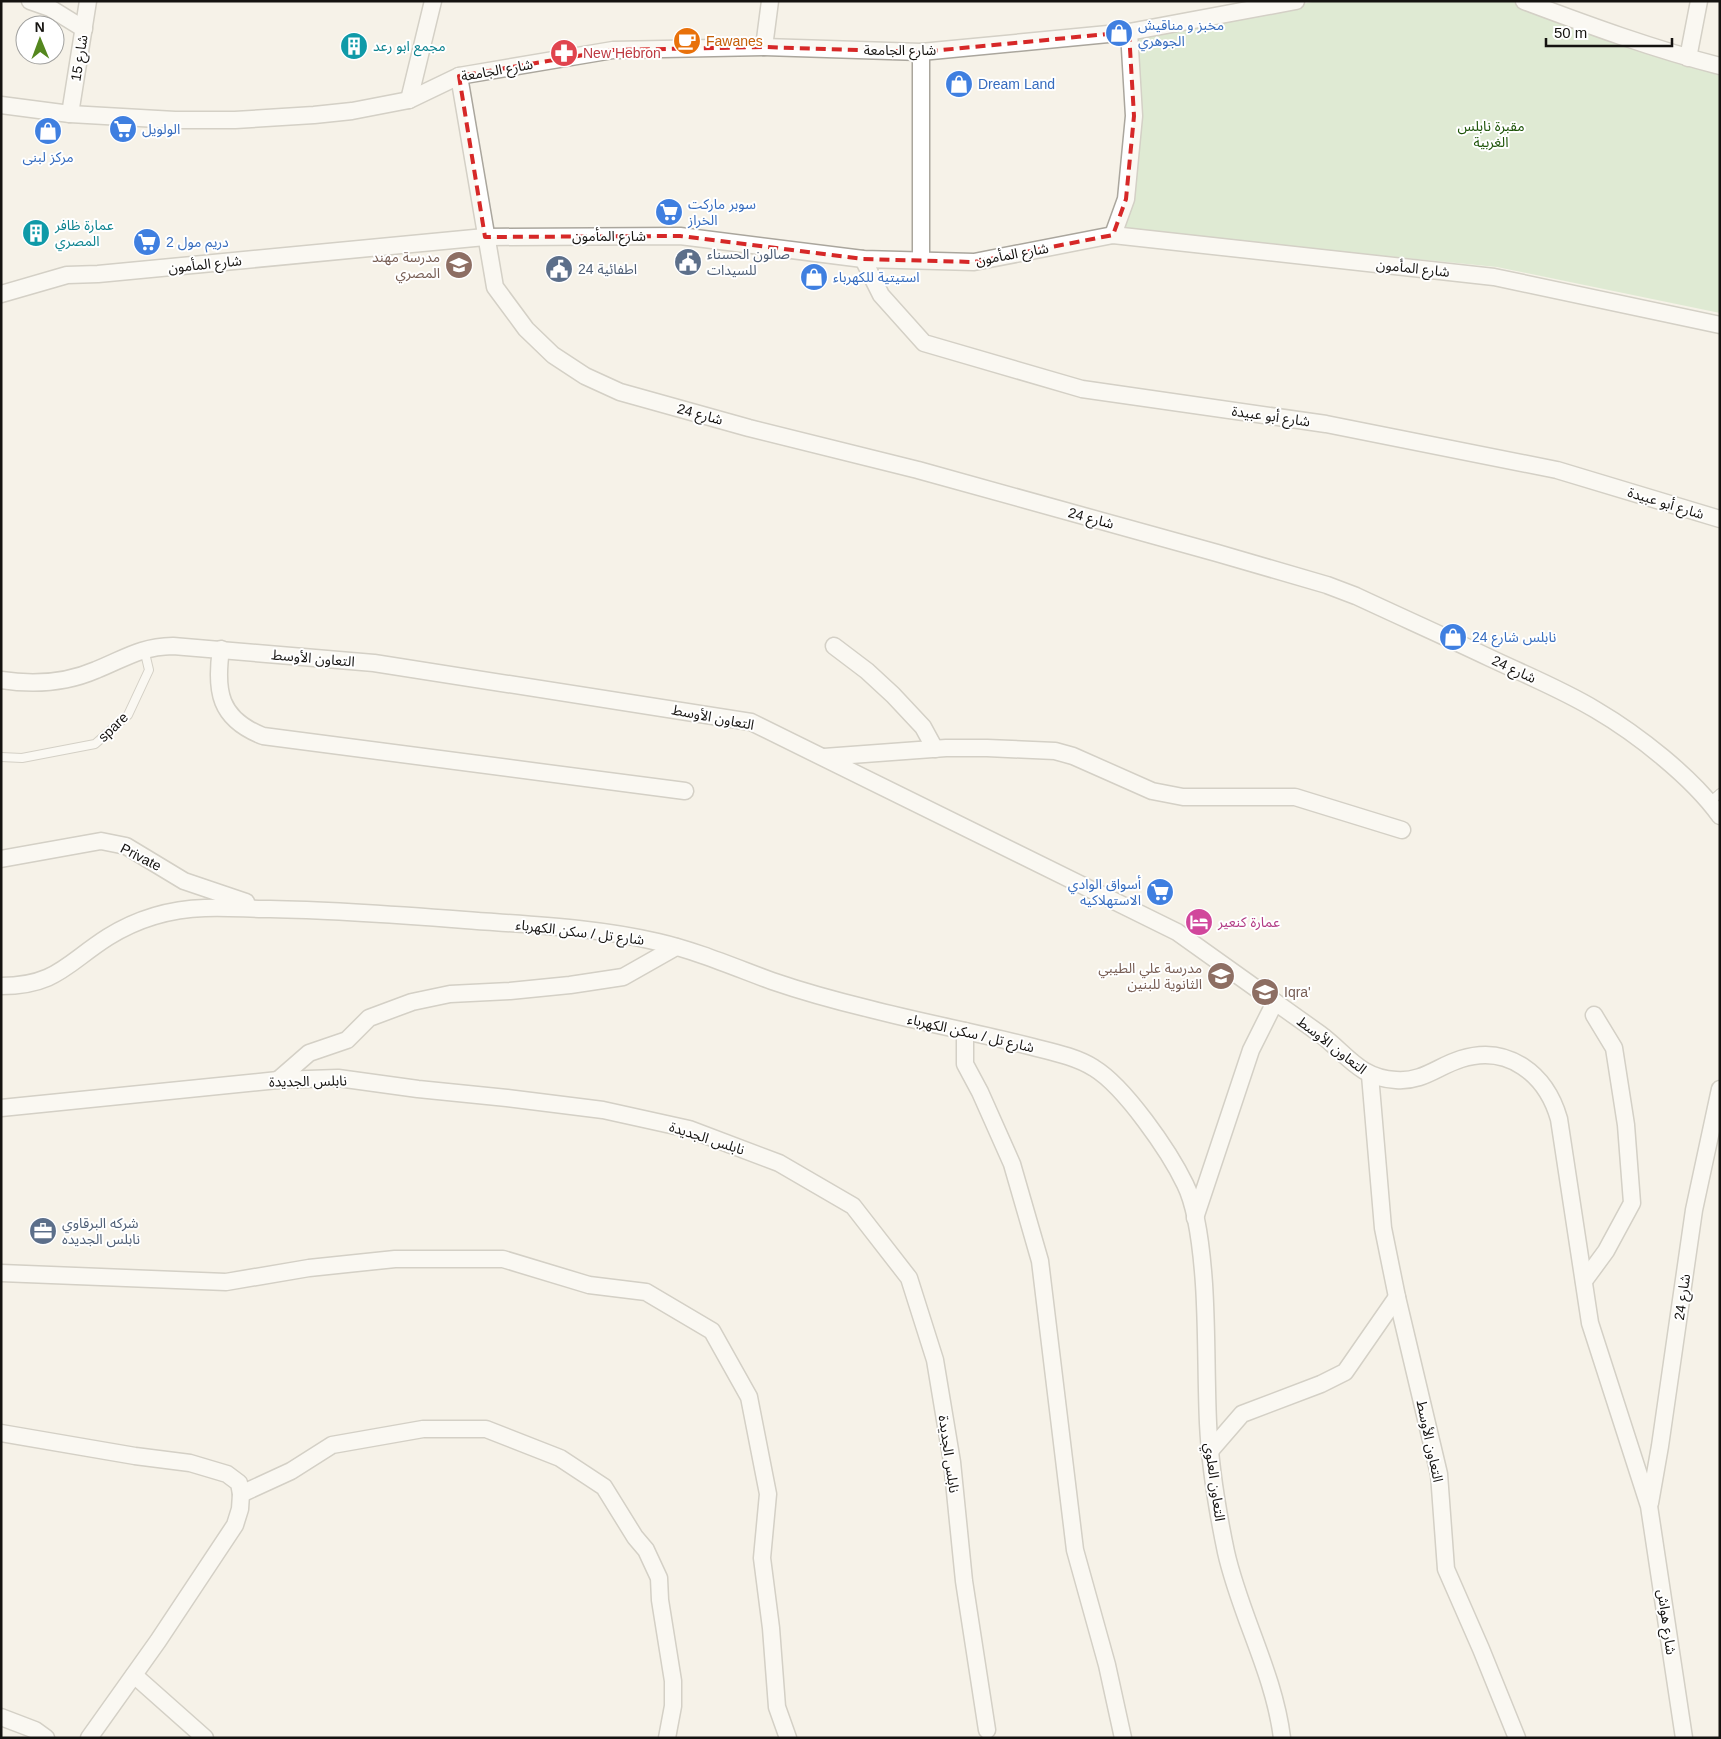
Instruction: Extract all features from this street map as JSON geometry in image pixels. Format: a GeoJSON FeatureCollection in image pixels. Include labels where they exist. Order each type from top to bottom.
{"type":"FeatureCollection","features":[{"type":"Feature","properties":{"kind":"street"},"geometry":{"type":"LineString","coordinates":[[30,1],[50,8],[84,29]]}},
{"type":"Feature","properties":{"kind":"street","name":"شارع 15"},"geometry":{"type":"LineString","coordinates":[[70,114],[88,1]]}},
{"type":"Feature","properties":{"kind":"street"},"geometry":{"type":"LineString","coordinates":[[410,100],[433,1]]}},
{"type":"Feature","properties":{"kind":"street"},"geometry":{"type":"LineString","coordinates":[[764,47],[770,1]]}},
{"type":"Feature","properties":{"kind":"street","name":"شارع الجامعة"},"geometry":{"type":"LineString","coordinates":[[1,105],[70,114],[175,120],[235,120],[314,115],[410,100],[459,76],[613,50],[764,47],[920,52],[1129,32],[1296,1]]}},
{"type":"Feature","properties":{"kind":"street"},"geometry":{"type":"LineString","coordinates":[[1524,1],[1688,58],[1720,66]]}},
{"type":"Feature","properties":{"kind":"street"},"geometry":{"type":"LineString","coordinates":[[1688,58],[1699,1]]}},
{"type":"Feature","properties":{"kind":"street"},"geometry":{"type":"LineString","coordinates":[[1113,235],[1126,199],[1134,116],[1129,32]]}},
{"type":"Feature","properties":{"kind":"street"},"geometry":{"type":"LineString","coordinates":[[920,52],[921,260]]}},
{"type":"Feature","properties":{"kind":"street","name":"شارع 24"},"geometry":{"type":"LineString","coordinates":[[459,76],[495,287],[526,329],[553,355],[585,376],[630,395],[749,428],[937,475],[1217,553],[1349,593],[1522,673],[1596,710],[1649,746],[1677,770],[1715,797],[1720,816]]}},
{"type":"Feature","properties":{"kind":"street","name":"شارع المأمون"},"geometry":{"type":"LineString","coordinates":[[1,294],[67,275],[98,274],[485,237],[680,236],[863,259],[974,262],[1113,235],[1494,277],[1720,325]]}},
{"type":"Feature","properties":{"kind":"street","name":"شارع أبو عبيدة"},"geometry":{"type":"LineString","coordinates":[[863,259],[881,295],[924,343],[1082,389],[1326,424],[1557,470],[1720,519]]}},
{"type":"Feature","properties":{"kind":"street","name":"التعاون الأوسط"},"geometry":{"type":"LineString","coordinates":[[1,680],[40,683],[59,681],[95,671],[144,649],[173,646],[374,663],[751,722],[1177,932],[1330,1042],[1349,1062],[1370,1075],[1395,1080],[1407,1080],[1431,1074],[1451,1062],[1463,1058],[1488,1056],[1513,1061],[1534,1075],[1550,1094],[1559,1119],[1590,1323],[1650,1506]]}},
{"type":"Feature","properties":{"kind":"street"},"geometry":{"type":"LineString","coordinates":[[834,646],[867,670],[893,695],[923,727],[935,749]]}},
{"type":"Feature","properties":{"kind":"street"},"geometry":{"type":"LineString","coordinates":[[221,649],[218,678],[222,700],[234,719],[252,732],[263,736],[685,791]]}},
{"type":"Feature","properties":{"kind":"street"},"geometry":{"type":"LineString","coordinates":[[823,757],[935,749],[1012,748],[1062,752],[1142,787],[1168,795],[1183,797],[1295,797],[1402,830]]}},
{"type":"Feature","properties":{"kind":"street","name":"Private"},"geometry":{"type":"LineString","coordinates":[[1,859],[101,841],[126,846],[184,881],[246,902]]}},
{"type":"Feature","properties":{"kind":"street","name":"شارع تل / سكن الكهرباء"},"geometry":{"type":"LineString","coordinates":[[1,986],[31,983],[59,973],[109,937],[145,920],[180,911],[205,908],[346,912],[550,926],[623,935],[676,947],[804,992],[965,1032],[1014,1042],[1088,1064],[1104,1075],[1138,1112],[1187,1188],[1195,1218]]}},
{"type":"Feature","properties":{"kind":"street"},"geometry":{"type":"LineString","coordinates":[[278,1080],[309,1053],[347,1040],[369,1018],[412,1002],[450,994],[510,992],[623,977],[676,947]]}},
{"type":"Feature","properties":{"kind":"street"},"geometry":{"type":"LineString","coordinates":[[1195,1218],[1250,1050],[1275,1002]]}},
{"type":"Feature","properties":{"kind":"street"},"geometry":{"type":"LineString","coordinates":[[1584,1281],[1606,1251],[1632,1203],[1626,1125],[1614,1048],[1594,1015]]}},
{"type":"Feature","properties":{"kind":"street"},"geometry":{"type":"LineString","coordinates":[[965,1032],[964,1064],[980,1092],[1012,1164],[1040,1261],[1075,1550],[1107,1665],[1123,1738]]}},
{"type":"Feature","properties":{"kind":"street","name":"التعاون الأوسط"},"geometry":{"type":"LineString","coordinates":[[1370,1075],[1383,1228],[1397,1297],[1440,1474],[1446,1570],[1516,1738]]}},
{"type":"Feature","properties":{"kind":"street","name":"نابلس الجديدة"},"geometry":{"type":"LineString","coordinates":[[1,1108],[278,1080],[338,1078],[604,1110],[689,1129],[778,1163],[853,1206],[909,1278],[935,1360],[952,1462],[964,1581],[987,1730]]}},
{"type":"Feature","properties":{"kind":"street","name":"شارع 24"},"geometry":{"type":"LineString","coordinates":[[1650,1506],[1662,1436],[1694,1210],[1720,1089]]}},
{"type":"Feature","properties":{"kind":"street","name":"التعاون العلوي"},"geometry":{"type":"LineString","coordinates":[[1195,1218],[1205,1296],[1210,1451],[1221,1522],[1238,1598],[1273,1690],[1282,1738]]}},
{"type":"Feature","properties":{"kind":"street"},"geometry":{"type":"LineString","coordinates":[[1,1273],[226,1282],[309,1268],[395,1259],[503,1259],[589,1285],[646,1292],[712,1331],[750,1397],[768,1494],[762,1558],[772,1628],[777,1707],[788,1738]]}},
{"type":"Feature","properties":{"kind":"street"},"geometry":{"type":"LineString","coordinates":[[1210,1451],[1242,1414],[1321,1384],[1346,1372],[1397,1297]]}},
{"type":"Feature","properties":{"kind":"street"},"geometry":{"type":"LineString","coordinates":[[241,1494],[290,1471],[332,1445],[423,1429],[486,1429],[560,1458],[604,1487],[635,1537],[646,1550],[659,1578],[660,1600],[673,1681],[673,1706],[667,1738]]}},
{"type":"Feature","properties":{"kind":"street"},"geometry":{"type":"LineString","coordinates":[[1,1432],[127,1455],[190,1463],[231,1476],[239,1483],[241,1494],[240,1509],[235,1524],[134,1675],[89,1738]]}},
{"type":"Feature","properties":{"kind":"street","name":"شارع هواش"},"geometry":{"type":"LineString","coordinates":[[1650,1506],[1684,1738]]}},
{"type":"Feature","properties":{"kind":"street"},"geometry":{"type":"LineString","coordinates":[[134,1675],[205,1738]]}},
{"type":"Feature","properties":{"kind":"street"},"geometry":{"type":"LineString","coordinates":[[1,1718],[35,1730],[46,1738]]}},
{"type":"Feature","properties":{"kind":"lane","name":"spare"},"geometry":{"type":"LineString","coordinates":[[1,757],[22,758],[95,744],[128,715],[149,670],[144,649]]}},
{"type":"Feature","properties":{"kind":"highlighted area"},"geometry":{"type":"Polygon","coordinates":[[[1129,32],[1134,116],[1126,199],[1113,235],[974,262],[863,259],[680,236],[485,237],[459,76],[613,50],[764,47],[921,52],[1129,32]]]}},
{"type":"Feature","properties":{"kind":"green space","name":"مقبرة نابلس الغربية"},"geometry":{"type":"Polygon","coordinates":[[[1317,1],[1511,1],[1720,76],[1720,313],[1497,267],[1195,237],[1122,227],[1135,39],[1317,1]]]}},
{"type":"Feature","properties":{"kind":"place","name":"مخبز و مناقيش الجوهري"},"geometry":{"type":"Point","coordinates":[1119,33]}},
{"type":"Feature","properties":{"kind":"place","name":"Fawanes"},"geometry":{"type":"Point","coordinates":[687,41]}},
{"type":"Feature","properties":{"kind":"place","name":"مجمع ابو رعد"},"geometry":{"type":"Point","coordinates":[354,46]}},
{"type":"Feature","properties":{"kind":"place","name":"New Hebron"},"geometry":{"type":"Point","coordinates":[564,53]}},
{"type":"Feature","properties":{"kind":"place","name":"Dream Land"},"geometry":{"type":"Point","coordinates":[959,84]}},
{"type":"Feature","properties":{"kind":"place","name":"الولويل"},"geometry":{"type":"Point","coordinates":[123,129]}},
{"type":"Feature","properties":{"kind":"place","name":"مركز لبنى"},"geometry":{"type":"Point","coordinates":[48,131]}},
{"type":"Feature","properties":{"kind":"place","name":"سوبر ماركت الخراز"},"geometry":{"type":"Point","coordinates":[669,212]}},
{"type":"Feature","properties":{"kind":"place","name":"عمارة ظافر المصري"},"geometry":{"type":"Point","coordinates":[36,233]}},
{"type":"Feature","properties":{"kind":"place","name":"دريم مول 2"},"geometry":{"type":"Point","coordinates":[147,242]}},
{"type":"Feature","properties":{"kind":"place","name":"صالون الحسناء للسيدات"},"geometry":{"type":"Point","coordinates":[688,262]}},
{"type":"Feature","properties":{"kind":"place","name":"مدرسة مهند المصري"},"geometry":{"type":"Point","coordinates":[459,265]}},
{"type":"Feature","properties":{"kind":"place","name":"اطفائية 24"},"geometry":{"type":"Point","coordinates":[559,269]}},
{"type":"Feature","properties":{"kind":"place","name":"استيتية للكهرباء"},"geometry":{"type":"Point","coordinates":[814,277]}},
{"type":"Feature","properties":{"kind":"place","name":"نابلس شارع 24"},"geometry":{"type":"Point","coordinates":[1453,637]}},
{"type":"Feature","properties":{"kind":"place","name":"أسواق الوادي الاستهلاكيه"},"geometry":{"type":"Point","coordinates":[1160,892]}},
{"type":"Feature","properties":{"kind":"place","name":"عمارة كنعير"},"geometry":{"type":"Point","coordinates":[1199,922]}},
{"type":"Feature","properties":{"kind":"place","name":"مدرسة علي الطيبي الثانوية للبنين"},"geometry":{"type":"Point","coordinates":[1221,976]}},
{"type":"Feature","properties":{"kind":"place","name":"Iqra'"},"geometry":{"type":"Point","coordinates":[1265,992]}},
{"type":"Feature","properties":{"kind":"place","name":"شركه البرقاوي نابلس الجديده"},"geometry":{"type":"Point","coordinates":[43,1231]}}]}
